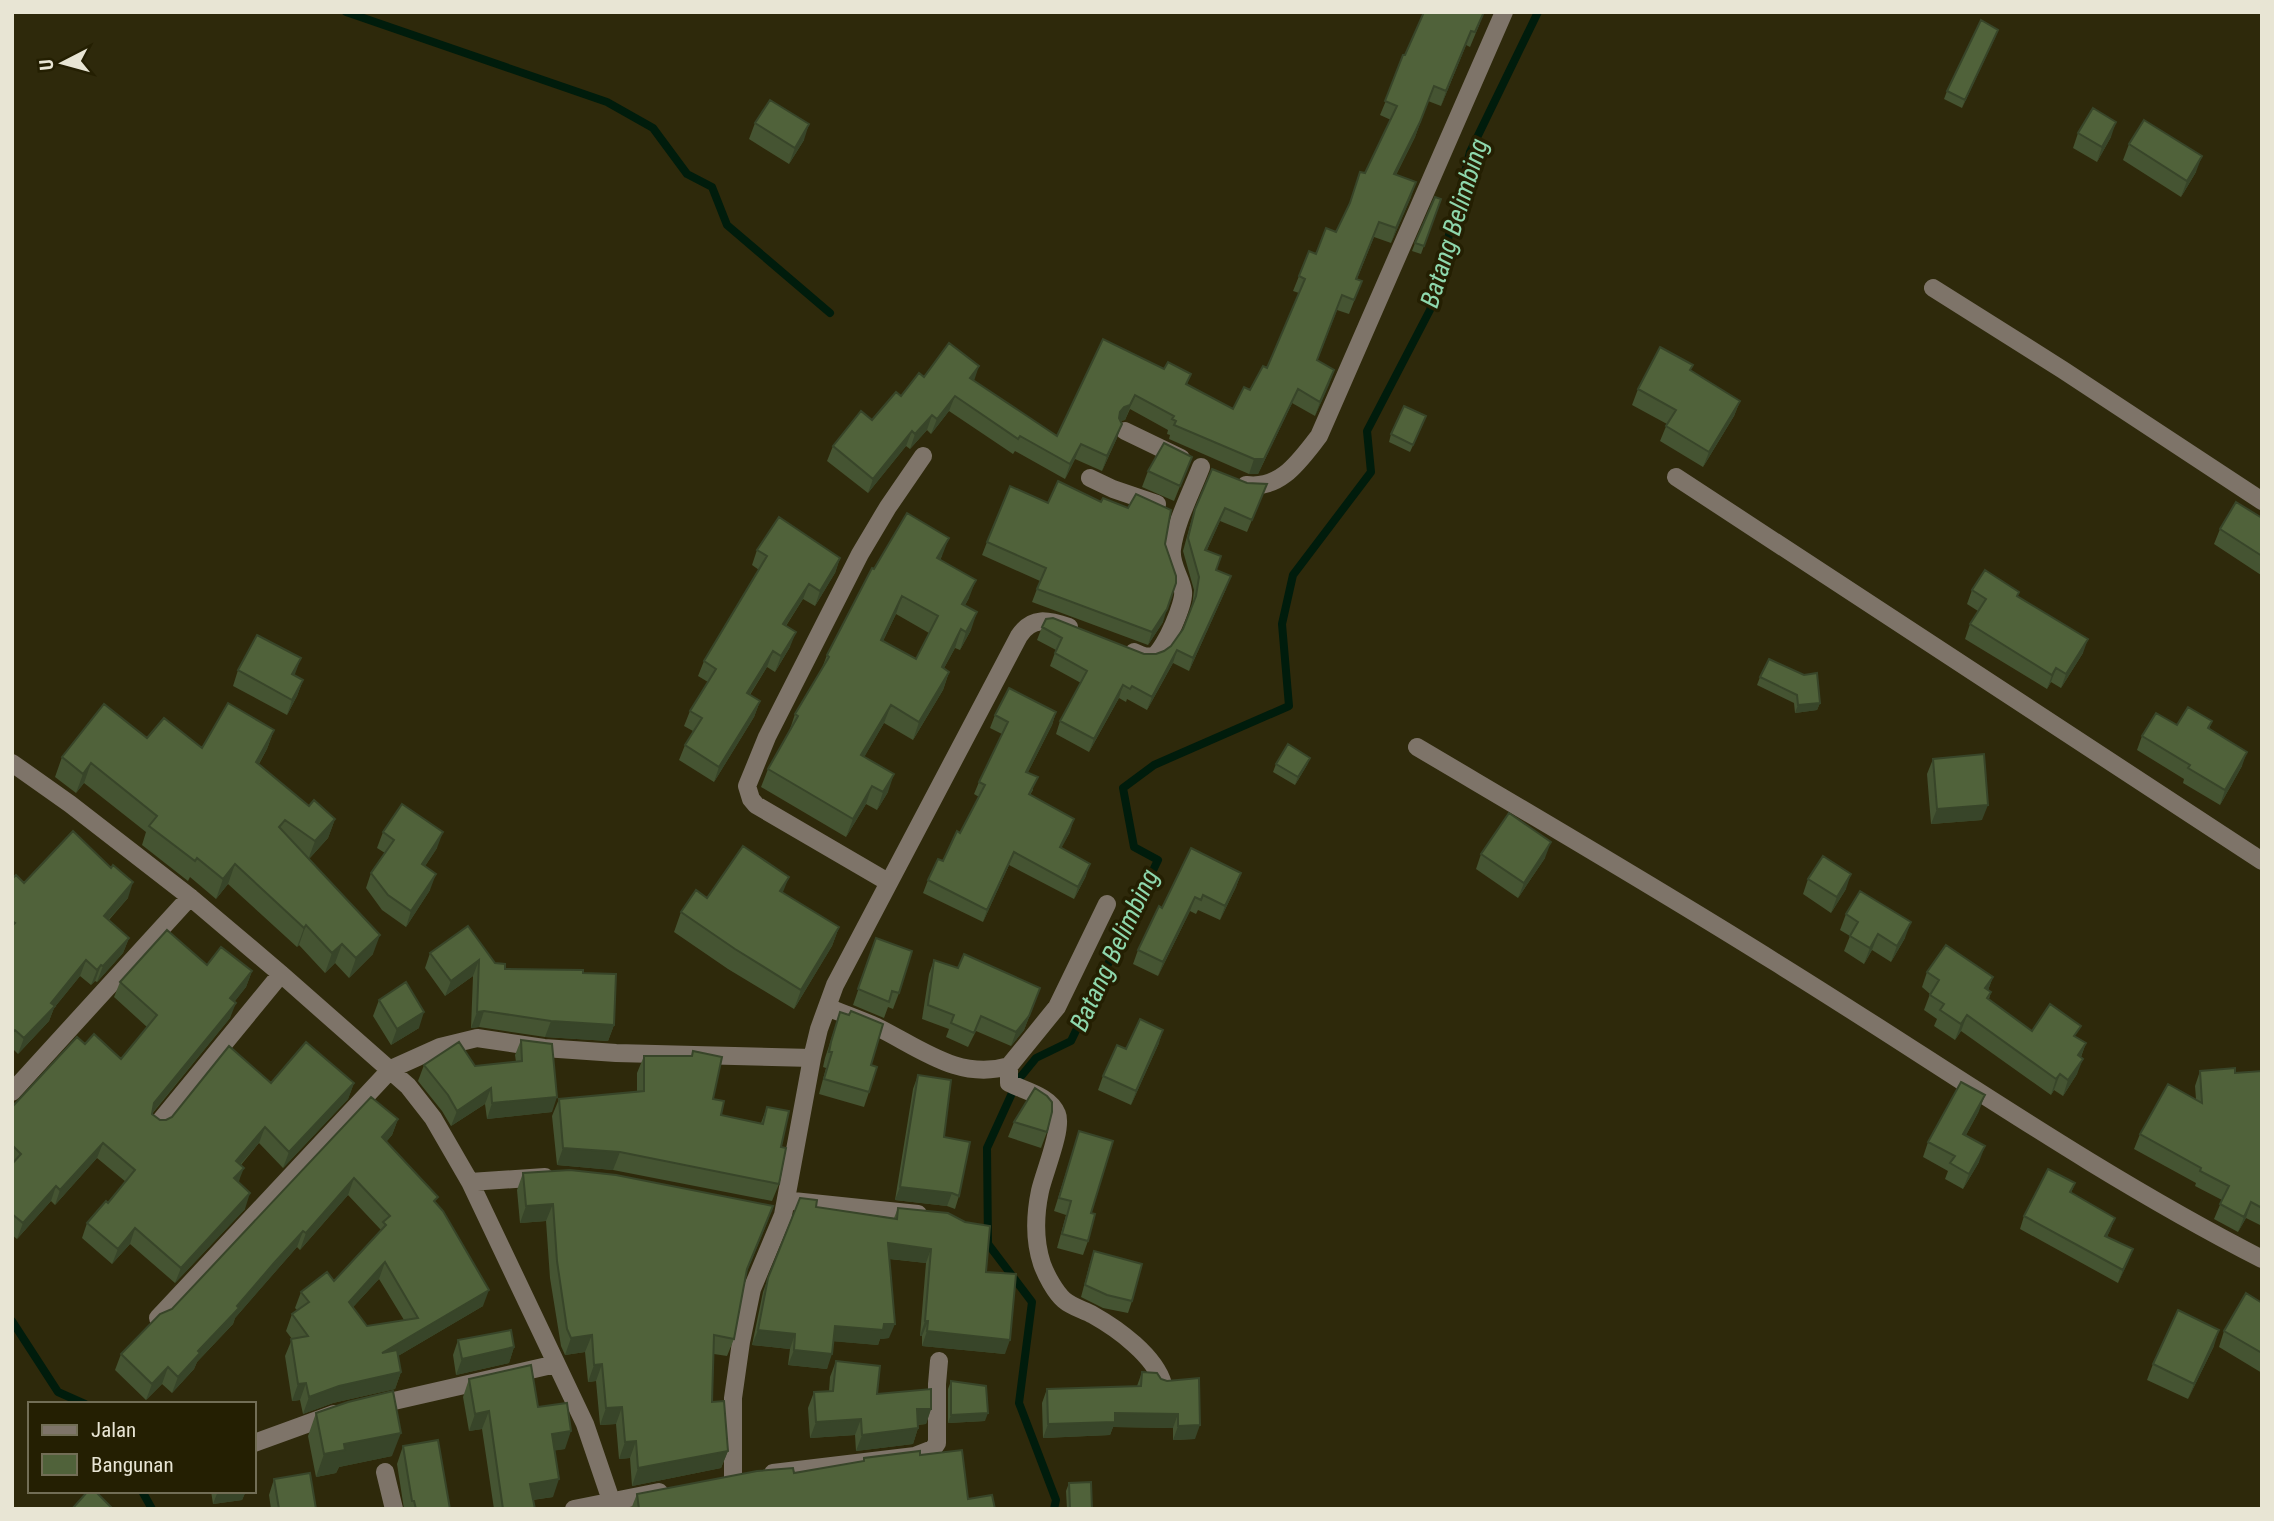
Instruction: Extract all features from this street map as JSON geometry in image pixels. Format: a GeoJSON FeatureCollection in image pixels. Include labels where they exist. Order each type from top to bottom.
{"type":"FeatureCollection","features":[{"type":"Feature","properties":{"kind":"street"},"geometry":{"type":"LineString","coordinates":[[1125,431],[1247,485],[1267,484],[1292,469],[1319,436],[1504,12]]}},
{"type":"Feature","properties":{"kind":"street"},"geometry":{"type":"LineString","coordinates":[[1933,288],[2262,501]]}},
{"type":"Feature","properties":{"kind":"street"},"geometry":{"type":"LineString","coordinates":[[888,882],[755,805],[747,786],[767,737],[860,554],[923,456]]}},
{"type":"Feature","properties":{"kind":"street"},"geometry":{"type":"LineString","coordinates":[[1116,645],[1143,656],[1155,655],[1163,645],[1183,595],[1173,564],[1172,550],[1180,518],[1212,471]]}},
{"type":"Feature","properties":{"kind":"street"},"geometry":{"type":"LineString","coordinates":[[1676,477],[2262,861]]}},
{"type":"Feature","properties":{"kind":"street"},"geometry":{"type":"LineString","coordinates":[[1090,478],[1161,506],[1180,518]]}},
{"type":"Feature","properties":{"kind":"street"},"geometry":{"type":"LineString","coordinates":[[939,1361],[938,1432],[937,1443],[933,1449],[915,1456],[739,1477],[733,1398],[741,1342],[752,1289],[779,1209],[813,1058],[835,985],[1024,628],[1040,620],[1050,621],[1091,635]]}},
{"type":"Feature","properties":{"kind":"street"},"geometry":{"type":"LineString","coordinates":[[1418,747],[1775,962],[2055,1141],[2198,1227],[2262,1259]]}},
{"type":"Feature","properties":{"kind":"street"},"geometry":{"type":"LineString","coordinates":[[12,763],[70,804],[190,897],[408,1086],[433,1118],[470,1182],[585,1424],[613,1505]]}},
{"type":"Feature","properties":{"kind":"street"},"geometry":{"type":"LineString","coordinates":[[12,1092],[190,897]]}},
{"type":"Feature","properties":{"kind":"street"},"geometry":{"type":"LineString","coordinates":[[1009,1075],[1057,1007],[1107,904]]}},
{"type":"Feature","properties":{"kind":"street"},"geometry":{"type":"LineString","coordinates":[[157,1125],[281,974]]}},
{"type":"Feature","properties":{"kind":"street"},"geometry":{"type":"LineString","coordinates":[[827,1007],[877,1027],[942,1061],[962,1068],[1009,1075],[1046,1100],[1058,1115],[1058,1138],[1050,1153],[1039,1193],[1035,1238],[1043,1266],[1065,1301],[1093,1315],[1138,1348],[1160,1373],[1163,1384]]}},
{"type":"Feature","properties":{"kind":"street"},"geometry":{"type":"LineString","coordinates":[[158,1318],[391,1069],[440,1048],[477,1038],[544,1048],[616,1053],[813,1058]]}},
{"type":"Feature","properties":{"kind":"street"},"geometry":{"type":"LineString","coordinates":[[470,1182],[564,1176]]}},
{"type":"Feature","properties":{"kind":"street"},"geometry":{"type":"LineString","coordinates":[[779,1209],[936,1216]]}},
{"type":"Feature","properties":{"kind":"street"},"geometry":{"type":"LineString","coordinates":[[256,1442],[336,1414],[556,1364]]}},
{"type":"Feature","properties":{"kind":"street"},"geometry":{"type":"LineString","coordinates":[[385,1472],[394,1509]]}},
{"type":"Feature","properties":{"kind":"street"},"geometry":{"type":"LineString","coordinates":[[574,1509],[613,1505],[679,1488]]}},
{"type":"Feature","properties":{"kind":"building"},"geometry":{"type":"Polygon","coordinates":[[[1424,12],[1484,12],[1475,32],[1471,31],[1446,91],[1434,86],[1420,122],[1394,174],[1416,182],[1396,228],[1379,222],[1356,279],[1362,281],[1354,300],[1342,295],[1317,360],[1334,370],[1320,402],[1298,389],[1264,459],[1254,459],[1174,425],[1174,416],[1135,395],[1130,405],[1120,412],[1122,424],[1107,456],[1081,444],[1070,464],[1020,436],[1018,439],[955,396],[937,419],[932,415],[915,434],[912,431],[873,479],[833,446],[861,411],[872,420],[896,392],[901,396],[919,373],[924,377],[949,343],[979,366],[970,378],[1057,436],[1103,339],[1164,369],[1168,362],[1191,374],[1186,384],[1233,409],[1244,387],[1250,390],[1263,366],[1267,368],[1305,279],[1299,276],[1309,251],[1316,254],[1326,228],[1336,232],[1350,203],[1360,172],[1365,173],[1397,106],[1385,101],[1424,12]]]}},
{"type":"Feature","properties":{"kind":"building"},"geometry":{"type":"Polygon","coordinates":[[[1981,20],[1998,30],[1965,100],[1947,91],[1981,20]]]}},
{"type":"Feature","properties":{"kind":"building"},"geometry":{"type":"Polygon","coordinates":[[[770,100],[809,124],[795,148],[755,123],[770,100]]]}},
{"type":"Feature","properties":{"kind":"building"},"geometry":{"type":"Polygon","coordinates":[[[2093,108],[2116,122],[2102,147],[2078,133],[2093,108]]]}},
{"type":"Feature","properties":{"kind":"building"},"geometry":{"type":"Polygon","coordinates":[[[2144,120],[2202,156],[2187,181],[2129,144],[2144,120]]]}},
{"type":"Feature","properties":{"kind":"building"},"geometry":{"type":"Polygon","coordinates":[[[1435,197],[1441,199],[1424,246],[1415,243],[1435,197]]]}},
{"type":"Feature","properties":{"kind":"building"},"geometry":{"type":"Polygon","coordinates":[[[1660,347],[1693,365],[1690,370],[1740,401],[1709,452],[1666,426],[1676,410],[1638,389],[1660,347]]]}},
{"type":"Feature","properties":{"kind":"building"},"geometry":{"type":"Polygon","coordinates":[[[1404,406],[1426,416],[1413,445],[1391,434],[1404,406]]]}},
{"type":"Feature","properties":{"kind":"building"},"geometry":{"type":"Polygon","coordinates":[[[1164,443],[1192,457],[1180,486],[1148,471],[1164,443]]]}},
{"type":"Feature","properties":{"kind":"building"},"geometry":{"type":"Polygon","coordinates":[[[1212,469],[1247,483],[1267,484],[1252,520],[1225,508],[1205,550],[1221,556],[1216,570],[1231,576],[1193,658],[1177,650],[1152,697],[1132,686],[1130,689],[1123,685],[1094,739],[1060,721],[1087,671],[1055,653],[1062,638],[1042,627],[1046,619],[1053,618],[1144,654],[1156,654],[1171,646],[1183,629],[1196,596],[1199,577],[1188,538],[1195,509],[1212,469]]]}},
{"type":"Feature","properties":{"kind":"building"},"geometry":{"type":"Polygon","coordinates":[[[1058,481],[1101,502],[1103,498],[1128,508],[1136,494],[1171,510],[1165,544],[1176,583],[1167,609],[1152,632],[1037,589],[1046,568],[987,542],[1010,486],[1048,503],[1058,481]]]}},
{"type":"Feature","properties":{"kind":"building"},"geometry":{"type":"Polygon","coordinates":[[[2236,502],[2262,518],[2262,556],[2220,529],[2236,502]]]}},
{"type":"Feature","properties":{"kind":"building"},"geometry":{"type":"Polygon","coordinates":[[[907,513],[949,538],[937,558],[976,580],[962,604],[977,612],[966,632],[961,629],[942,667],[949,672],[919,722],[891,705],[861,755],[894,774],[883,792],[872,786],[853,819],[768,769],[798,716],[795,714],[829,657],[827,655],[872,568],[874,569],[907,513]],[[902,596],[881,640],[916,659],[938,616],[902,596]]]}},
{"type":"Feature","properties":{"kind":"building"},"geometry":{"type":"Polygon","coordinates":[[[779,517],[840,558],[820,591],[809,584],[783,624],[796,632],[781,656],[773,651],[747,693],[760,701],[719,767],[685,745],[702,718],[690,711],[716,669],[704,661],[767,556],[757,550],[779,517]]]}},
{"type":"Feature","properties":{"kind":"building"},"geometry":{"type":"Polygon","coordinates":[[[1985,570],[2019,592],[2017,596],[2088,639],[2066,674],[2056,668],[2052,675],[1970,624],[1986,599],[1972,590],[1985,570]]]}},
{"type":"Feature","properties":{"kind":"building"},"geometry":{"type":"Polygon","coordinates":[[[257,635],[301,658],[292,674],[303,680],[292,700],[238,670],[257,635]]]}},
{"type":"Feature","properties":{"kind":"building"},"geometry":{"type":"Polygon","coordinates":[[[1769,659],[1804,675],[1817,673],[1820,703],[1798,705],[1797,695],[1760,677],[1769,659]]]}},
{"type":"Feature","properties":{"kind":"building"},"geometry":{"type":"Polygon","coordinates":[[[1009,688],[1056,712],[1026,772],[1038,777],[1029,794],[1074,819],[1060,847],[1090,864],[1078,887],[1014,852],[987,910],[928,880],[938,859],[943,861],[957,831],[960,833],[985,785],[979,782],[1008,722],[995,715],[1009,688]]]}},
{"type":"Feature","properties":{"kind":"building"},"geometry":{"type":"Polygon","coordinates":[[[228,703],[274,730],[256,762],[309,806],[314,800],[335,819],[315,841],[285,820],[279,827],[380,935],[356,958],[342,944],[332,953],[306,925],[304,928],[235,864],[223,879],[197,858],[195,861],[149,826],[157,816],[91,763],[83,774],[62,757],[104,704],[147,738],[164,718],[202,748],[228,703]]]}},
{"type":"Feature","properties":{"kind":"building"},"geometry":{"type":"Polygon","coordinates":[[[2188,707],[2212,721],[2208,728],[2247,752],[2225,790],[2142,736],[2156,713],[2177,725],[2188,707]]]}},
{"type":"Feature","properties":{"kind":"building"},"geometry":{"type":"Polygon","coordinates":[[[1288,744],[1310,758],[1298,777],[1276,764],[1288,744]]]}},
{"type":"Feature","properties":{"kind":"building"},"geometry":{"type":"Polygon","coordinates":[[[1984,754],[1988,805],[1937,809],[1933,759],[1984,754]]]}},
{"type":"Feature","properties":{"kind":"building"},"geometry":{"type":"Polygon","coordinates":[[[402,804],[443,832],[422,864],[436,874],[411,911],[388,895],[371,873],[394,840],[383,832],[402,804]]]}},
{"type":"Feature","properties":{"kind":"building"},"geometry":{"type":"Polygon","coordinates":[[[1509,813],[1551,842],[1524,883],[1481,854],[1509,813]]]}},
{"type":"Feature","properties":{"kind":"building"},"geometry":{"type":"Polygon","coordinates":[[[73,831],[111,868],[113,865],[133,882],[104,916],[129,938],[97,970],[86,960],[51,1003],[55,1006],[24,1038],[15,1030],[12,1033],[12,926],[15,923],[12,921],[12,879],[16,875],[24,883],[73,831]]]}},
{"type":"Feature","properties":{"kind":"building"},"geometry":{"type":"Polygon","coordinates":[[[743,846],[789,877],[780,891],[839,927],[801,990],[681,912],[696,890],[707,898],[743,846]]]}},
{"type":"Feature","properties":{"kind":"building"},"geometry":{"type":"Polygon","coordinates":[[[1191,848],[1241,873],[1225,906],[1203,895],[1201,900],[1195,897],[1163,962],[1138,950],[1191,848]]]}},
{"type":"Feature","properties":{"kind":"building"},"geometry":{"type":"Polygon","coordinates":[[[1823,856],[1851,874],[1837,897],[1808,879],[1823,856]]]}},
{"type":"Feature","properties":{"kind":"building"},"geometry":{"type":"Polygon","coordinates":[[[1860,891],[1911,922],[1897,946],[1878,934],[1870,948],[1850,936],[1858,922],[1846,914],[1860,891]]]}},
{"type":"Feature","properties":{"kind":"building"},"geometry":{"type":"Polygon","coordinates":[[[468,926],[495,963],[505,964],[505,969],[583,970],[583,973],[616,974],[614,1025],[477,1012],[479,960],[451,981],[430,953],[468,926]]]}},
{"type":"Feature","properties":{"kind":"building"},"geometry":{"type":"Polygon","coordinates":[[[167,930],[207,965],[221,947],[252,971],[230,998],[236,1003],[154,1103],[152,1114],[160,1120],[172,1117],[229,1046],[271,1083],[306,1042],[354,1083],[289,1152],[265,1127],[236,1161],[244,1168],[234,1178],[250,1193],[181,1268],[135,1228],[118,1249],[87,1223],[106,1201],[108,1203],[135,1170],[103,1143],[60,1190],[56,1186],[23,1223],[12,1214],[12,1164],[21,1154],[12,1145],[12,1107],[77,1037],[85,1044],[94,1034],[121,1059],[157,1015],[120,982],[167,930]]]}},
{"type":"Feature","properties":{"kind":"building"},"geometry":{"type":"Polygon","coordinates":[[[876,938],[912,951],[899,993],[892,991],[889,1002],[858,989],[876,938]]]}},
{"type":"Feature","properties":{"kind":"building"},"geometry":{"type":"Polygon","coordinates":[[[1946,945],[1993,977],[1985,988],[1991,992],[1987,998],[2032,1031],[2050,1004],[2081,1026],[2074,1036],[2086,1043],[2078,1055],[2083,1059],[2068,1080],[2060,1074],[2056,1079],[1967,1015],[1961,1024],[1940,1010],[1944,1004],[1930,995],[1939,980],[1927,972],[1946,945]]]}},
{"type":"Feature","properties":{"kind":"building"},"geometry":{"type":"Polygon","coordinates":[[[964,954],[1040,988],[1029,1016],[1016,1032],[981,1016],[974,1033],[951,1023],[954,1015],[928,1005],[934,960],[958,968],[964,954]]]}},
{"type":"Feature","properties":{"kind":"building"},"geometry":{"type":"Polygon","coordinates":[[[406,982],[424,1012],[397,1029],[379,1000],[406,982]]]}},
{"type":"Feature","properties":{"kind":"building"},"geometry":{"type":"Polygon","coordinates":[[[851,1011],[883,1024],[871,1065],[877,1067],[869,1092],[824,1079],[840,1012],[849,1015],[851,1011]]]}},
{"type":"Feature","properties":{"kind":"building"},"geometry":{"type":"Polygon","coordinates":[[[1140,1019],[1163,1030],[1136,1091],[1103,1076],[1117,1045],[1126,1049],[1140,1019]]]}},
{"type":"Feature","properties":{"kind":"building"},"geometry":{"type":"Polygon","coordinates":[[[521,1040],[552,1044],[557,1097],[492,1103],[491,1088],[457,1111],[424,1065],[459,1042],[475,1066],[522,1061],[521,1040]]]}},
{"type":"Feature","properties":{"kind":"building"},"geometry":{"type":"Polygon","coordinates":[[[693,1051],[722,1057],[713,1099],[724,1101],[721,1115],[763,1124],[767,1107],[789,1111],[781,1147],[786,1148],[779,1184],[620,1152],[563,1148],[559,1099],[644,1091],[644,1056],[692,1056],[693,1051]]]}},
{"type":"Feature","properties":{"kind":"building"},"geometry":{"type":"Polygon","coordinates":[[[2235,1068],[2235,1073],[2262,1071],[2262,1208],[2251,1202],[2244,1217],[2220,1204],[2229,1186],[2140,1134],[2168,1084],[2202,1103],[2200,1071],[2235,1068]]]}},
{"type":"Feature","properties":{"kind":"building"},"geometry":{"type":"Polygon","coordinates":[[[918,1075],[951,1080],[944,1137],[970,1142],[959,1196],[900,1187],[918,1075]]]}},
{"type":"Feature","properties":{"kind":"building"},"geometry":{"type":"Polygon","coordinates":[[[1961,1082],[1985,1095],[1963,1134],[1985,1146],[1969,1174],[1950,1163],[1955,1156],[1928,1142],[1961,1082]]]}},
{"type":"Feature","properties":{"kind":"building"},"geometry":{"type":"Polygon","coordinates":[[[1035,1088],[1052,1102],[1047,1132],[1014,1122],[1035,1088]]]}},
{"type":"Feature","properties":{"kind":"building"},"geometry":{"type":"Polygon","coordinates":[[[371,1097],[398,1119],[382,1137],[438,1197],[434,1201],[443,1211],[489,1290],[382,1353],[397,1350],[401,1372],[339,1386],[309,1397],[306,1383],[298,1384],[291,1339],[308,1336],[292,1314],[309,1302],[301,1292],[327,1272],[334,1281],[386,1225],[383,1222],[390,1216],[354,1178],[306,1233],[303,1231],[274,1263],[237,1306],[239,1308],[198,1351],[200,1353],[178,1377],[168,1367],[152,1384],[121,1354],[160,1314],[172,1309],[371,1097]],[[385,1262],[349,1302],[367,1326],[418,1318],[385,1262]]]}},
{"type":"Feature","properties":{"kind":"building"},"geometry":{"type":"Polygon","coordinates":[[[1079,1131],[1113,1141],[1091,1213],[1095,1214],[1088,1241],[1062,1234],[1071,1201],[1059,1198],[1079,1131]]]}},
{"type":"Feature","properties":{"kind":"building"},"geometry":{"type":"Polygon","coordinates":[[[2048,1169],[2075,1183],[2070,1192],[2115,1218],[2105,1236],[2133,1249],[2123,1270],[2024,1216],[2048,1169]]]}},
{"type":"Feature","properties":{"kind":"building"},"geometry":{"type":"Polygon","coordinates":[[[570,1170],[616,1175],[773,1206],[747,1269],[734,1339],[714,1335],[712,1402],[724,1401],[728,1451],[638,1468],[636,1441],[625,1442],[622,1407],[606,1408],[602,1364],[594,1365],[592,1335],[571,1338],[567,1329],[557,1261],[553,1204],[526,1206],[523,1173],[570,1170]]]}},
{"type":"Feature","properties":{"kind":"building"},"geometry":{"type":"Polygon","coordinates":[[[800,1198],[817,1200],[816,1207],[897,1219],[898,1208],[948,1213],[965,1222],[990,1226],[986,1272],[1016,1274],[1010,1340],[927,1331],[928,1321],[925,1321],[931,1249],[888,1243],[895,1324],[884,1324],[883,1330],[835,1326],[832,1354],[794,1350],[795,1334],[758,1330],[768,1278],[800,1198]]]}},
{"type":"Feature","properties":{"kind":"building"},"geometry":{"type":"Polygon","coordinates":[[[1094,1251],[1142,1264],[1132,1301],[1107,1295],[1085,1285],[1094,1251]]]}},
{"type":"Feature","properties":{"kind":"building"},"geometry":{"type":"Polygon","coordinates":[[[2246,1293],[2262,1303],[2262,1353],[2224,1331],[2246,1293]]]}},
{"type":"Feature","properties":{"kind":"building"},"geometry":{"type":"Polygon","coordinates":[[[2178,1310],[2219,1330],[2194,1384],[2153,1364],[2178,1310]]]}},
{"type":"Feature","properties":{"kind":"building"},"geometry":{"type":"Polygon","coordinates":[[[511,1330],[514,1347],[462,1359],[458,1340],[511,1330]]]}},
{"type":"Feature","properties":{"kind":"building"},"geometry":{"type":"Polygon","coordinates":[[[836,1361],[880,1366],[877,1394],[931,1389],[931,1409],[917,1409],[918,1428],[862,1435],[861,1419],[816,1422],[814,1392],[833,1391],[836,1361]]]}},
{"type":"Feature","properties":{"kind":"building"},"geometry":{"type":"Polygon","coordinates":[[[531,1365],[538,1407],[567,1403],[571,1431],[552,1434],[559,1479],[530,1484],[535,1509],[503,1509],[489,1411],[475,1414],[469,1379],[531,1365]]]}},
{"type":"Feature","properties":{"kind":"building"},"geometry":{"type":"Polygon","coordinates":[[[1142,1372],[1157,1373],[1161,1379],[1167,1381],[1199,1378],[1200,1425],[1178,1426],[1178,1414],[1115,1413],[1115,1422],[1048,1424],[1047,1389],[1141,1386],[1142,1372]]]}},
{"type":"Feature","properties":{"kind":"building"},"geometry":{"type":"Polygon","coordinates":[[[951,1381],[986,1386],[988,1413],[951,1415],[951,1381]]]}},
{"type":"Feature","properties":{"kind":"building"},"geometry":{"type":"Polygon","coordinates":[[[393,1391],[401,1433],[344,1444],[345,1450],[324,1454],[316,1413],[393,1391]]]}},
{"type":"Feature","properties":{"kind":"building"},"geometry":{"type":"Polygon","coordinates":[[[438,1440],[450,1509],[416,1509],[412,1501],[403,1446],[438,1440]]]}},
{"type":"Feature","properties":{"kind":"building"},"geometry":{"type":"Polygon","coordinates":[[[962,1450],[968,1499],[992,1495],[995,1509],[639,1509],[637,1494],[757,1471],[793,1468],[794,1473],[864,1461],[864,1458],[920,1451],[920,1455],[962,1450]]]}},
{"type":"Feature","properties":{"kind":"building"},"geometry":{"type":"Polygon","coordinates":[[[310,1473],[316,1509],[279,1509],[274,1479],[310,1473]]]}},
{"type":"Feature","properties":{"kind":"building"},"geometry":{"type":"Polygon","coordinates":[[[1091,1482],[1092,1509],[1070,1509],[1069,1483],[1091,1482]]]}},
{"type":"Feature","properties":{"kind":"building"},"geometry":{"type":"Polygon","coordinates":[[[86,1493],[97,1493],[113,1509],[72,1509],[86,1493]]]}},
{"type":"Feature","properties":{"kind":"waterway"},"geometry":{"type":"LineString","coordinates":[[346,12],[607,102],[653,128],[687,174],[712,187],[727,225],[830,313]]}},
{"type":"Feature","properties":{"kind":"waterway","name":"Batang Belimbing"},"geometry":{"type":"LineString","coordinates":[[1054,1509],[1056,1500],[1019,1403],[1032,1302],[988,1244],[987,1148],[1018,1080],[1036,1058],[1071,1041],[1158,860],[1134,847],[1123,788],[1154,765],[1289,706],[1282,624],[1293,575],[1371,472],[1367,431],[1430,310],[1470,152],[1538,12]]}},
{"type":"Feature","properties":{"kind":"waterway"},"geometry":{"type":"LineString","coordinates":[[12,1321],[58,1392],[80,1402]]}},
{"type":"Feature","properties":{"kind":"waterway"},"geometry":{"type":"LineString","coordinates":[[143,1493],[152,1509]]}}]}
